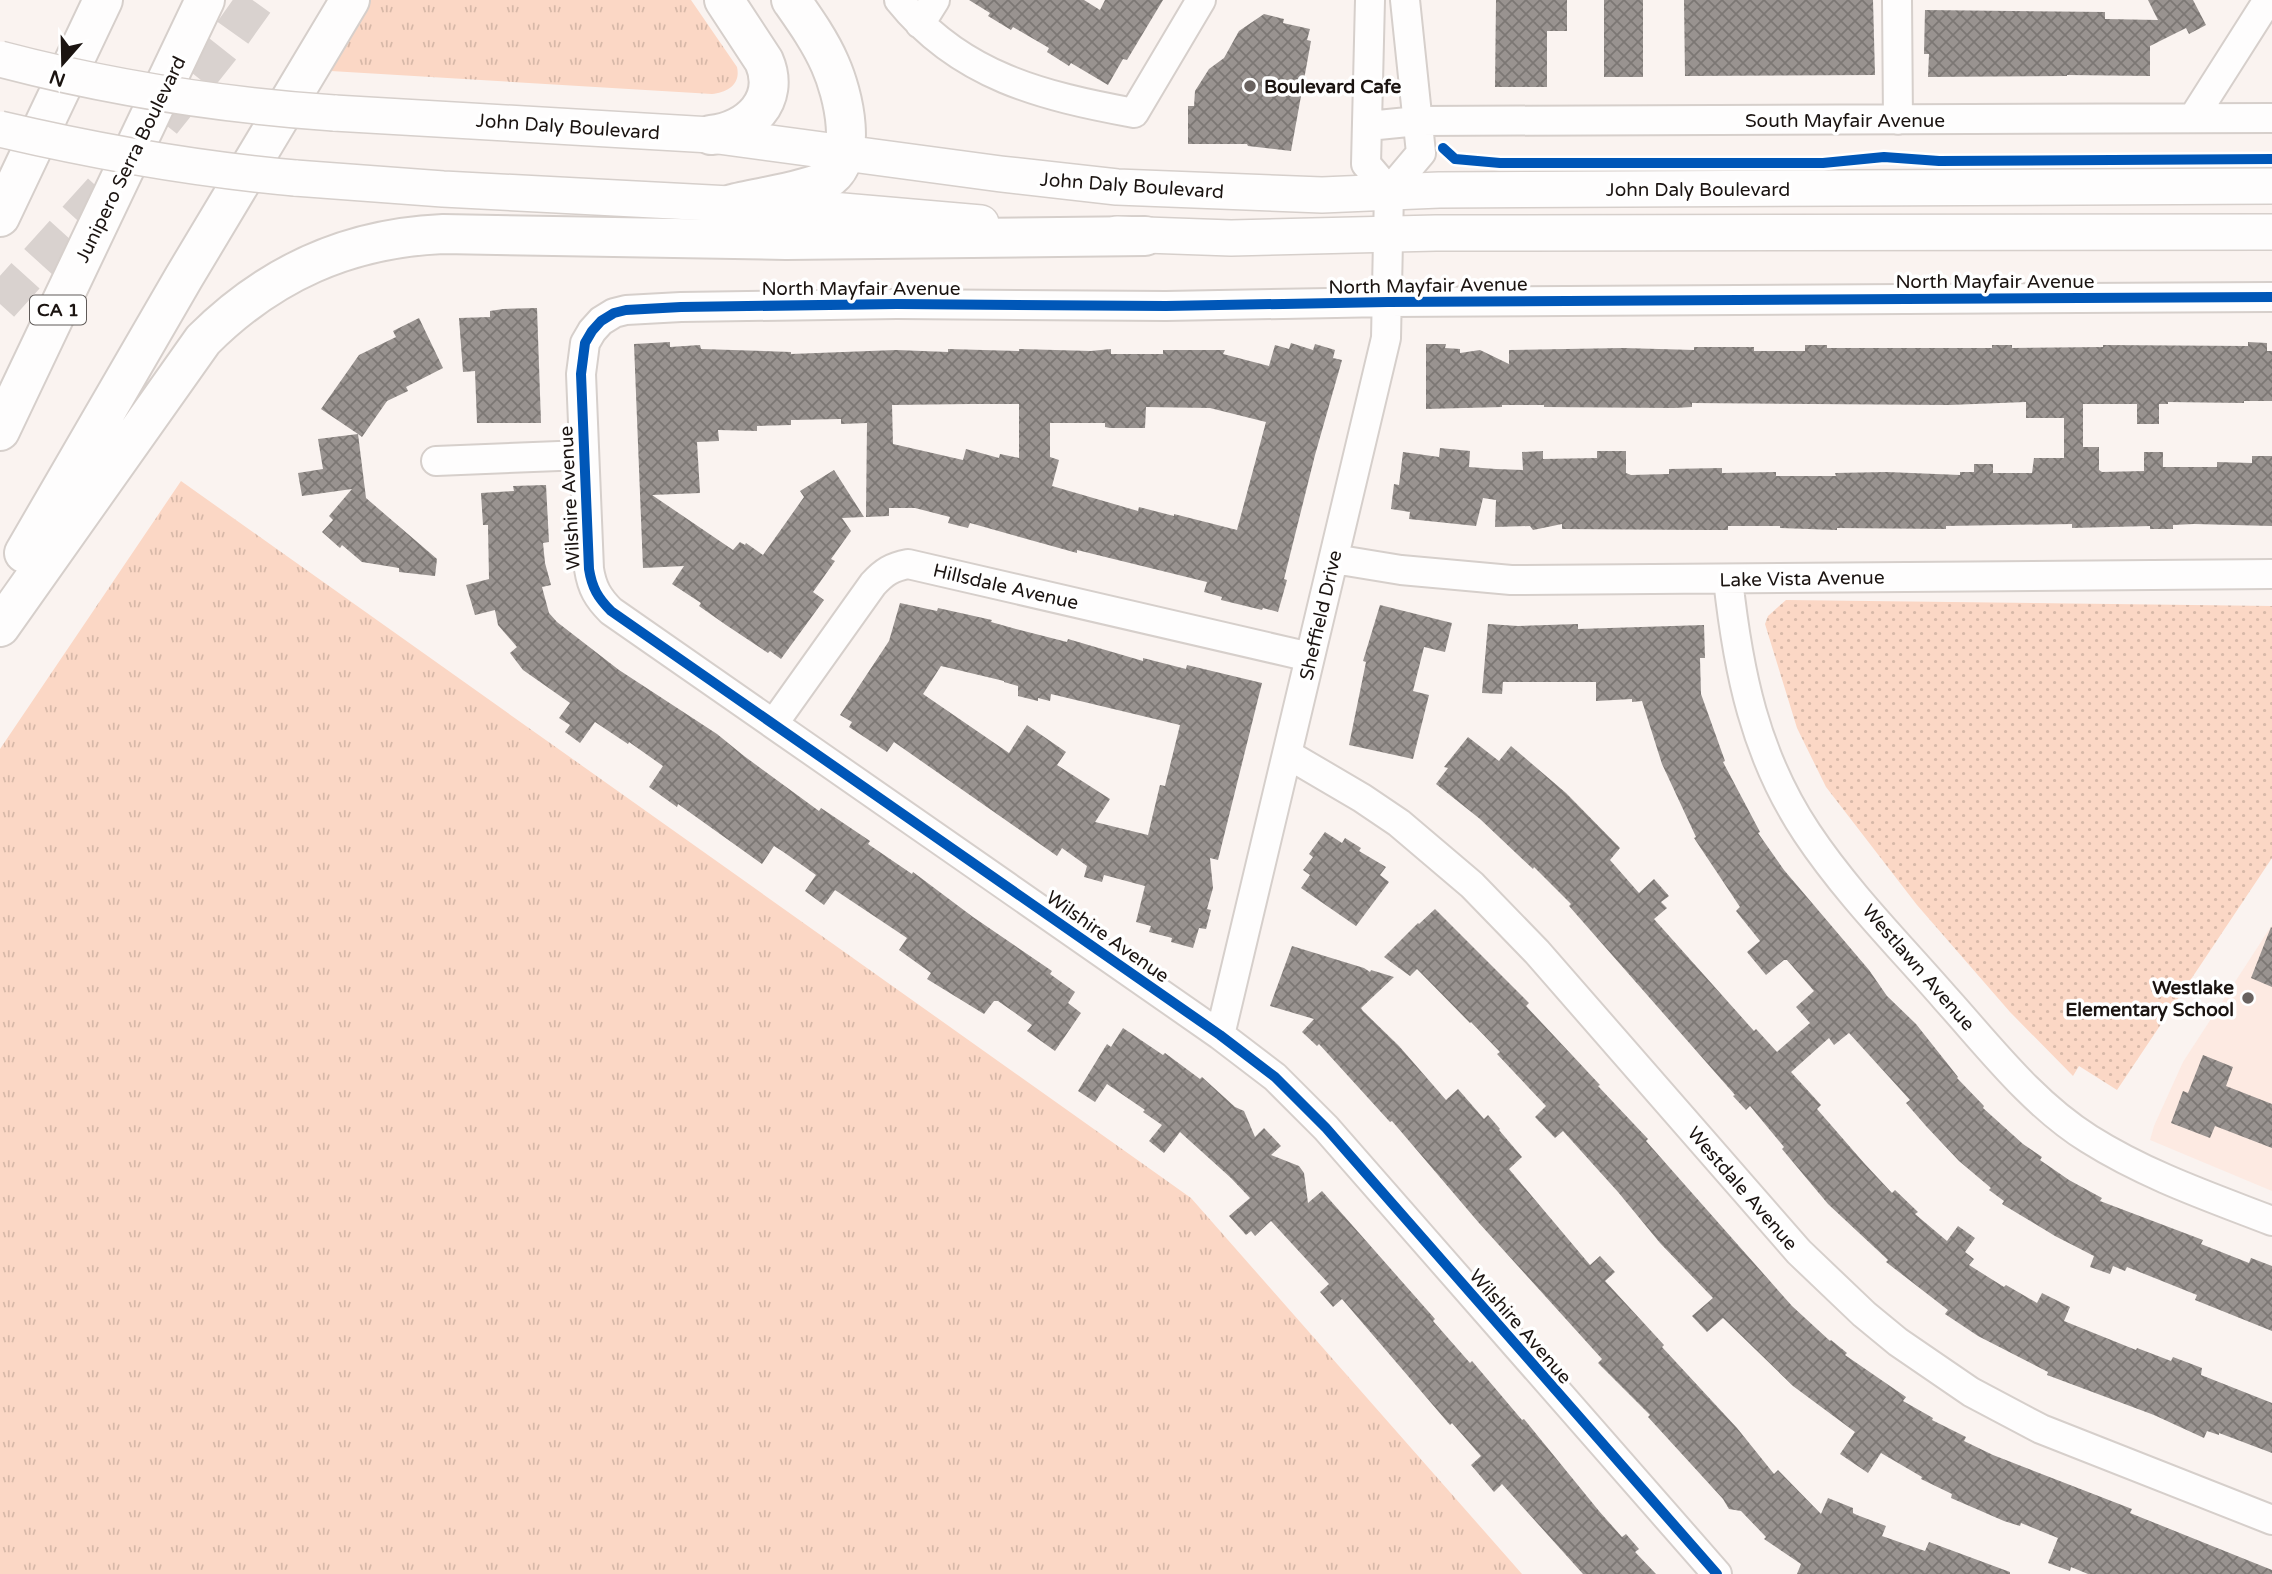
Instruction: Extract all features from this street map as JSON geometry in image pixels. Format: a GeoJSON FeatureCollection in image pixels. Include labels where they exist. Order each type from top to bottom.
{"type":"FeatureCollection","features":[{"type":"Feature","properties":{"kind":"highway"},"geometry":{"type":"LineString","coordinates":[[0,217],[103,0]]}},
{"type":"Feature","properties":{"kind":"highway","name":"Junipero Serra Boulevard"},"geometry":{"type":"LineString","coordinates":[[0,430],[205,0]]}},
{"type":"Feature","properties":{"kind":"highway"},"geometry":{"type":"LineString","coordinates":[[0,597],[134,362],[308,70],[353,0]]}},
{"type":"Feature","properties":{"kind":"highway"},"geometry":{"type":"LineString","coordinates":[[711,135],[732,131],[751,120],[764,105],[769,87],[764,61],[724,0]]}},
{"type":"Feature","properties":{"kind":"highway"},"geometry":{"type":"LineString","coordinates":[[732,204],[820,183],[833,175],[844,153],[845,121],[835,78],[814,33],[791,0]]}},
{"type":"Feature","properties":{"kind":"highway"},"geometry":{"type":"LineString","coordinates":[[0,627],[179,370],[203,340],[234,311],[268,286],[332,255],[399,238],[443,234],[786,240],[1145,236]]}},
{"type":"Feature","properties":{"kind":"main road","name":"John Daly Boulevard"},"geometry":{"type":"LineString","coordinates":[[0,59],[85,80],[247,106],[711,135],[1117,187],[1322,195],[1389,191],[2272,186]]}},
{"type":"Feature","properties":{"kind":"main road"},"geometry":{"type":"LineString","coordinates":[[0,129],[149,161],[295,178],[443,189],[732,204],[1145,236],[1231,238],[2272,232]]}},
{"type":"Feature","properties":{"kind":"street"},"geometry":{"type":"LineString","coordinates":[[899,0],[920,24],[962,57],[1017,85],[1081,103],[1134,113],[1201,0]]}},
{"type":"Feature","properties":{"kind":"street"},"geometry":{"type":"LineString","coordinates":[[920,24],[935,0]]}},
{"type":"Feature","properties":{"kind":"street"},"geometry":{"type":"LineString","coordinates":[[1370,0],[1367,164],[1389,191],[1421,153],[1405,0]]}},
{"type":"Feature","properties":{"kind":"street"},"geometry":{"type":"LineString","coordinates":[[1897,0],[1898,120]]}},
{"type":"Feature","properties":{"kind":"street"},"geometry":{"type":"LineString","coordinates":[[2193,118],[2268,0]]}},
{"type":"Feature","properties":{"kind":"street","name":"South Mayfair Avenue"},"geometry":{"type":"LineString","coordinates":[[1368,126],[1418,121],[2272,118]]}},
{"type":"Feature","properties":{"kind":"street","name":"Sheffield Drive"},"geometry":{"type":"LineString","coordinates":[[1220,1035],[1385,346],[1389,191]]}},
{"type":"Feature","properties":{"kind":"street","name":"North Mayfair Avenue"},"geometry":{"type":"LineString","coordinates":[[592,331],[614,313],[681,307],[2272,297]]}},
{"type":"Feature","properties":{"kind":"street","name":"Wilshire Avenue"},"geometry":{"type":"LineString","coordinates":[[592,331],[582,358],[584,455],[589,569],[592,585],[599,599],[611,611],[1220,1035],[1275,1077],[1326,1128],[1717,1574]]}},
{"type":"Feature","properties":{"kind":"street"},"geometry":{"type":"LineString","coordinates":[[436,461],[584,455]]}},
{"type":"Feature","properties":{"kind":"street","name":"Lake Vista Avenue"},"geometry":{"type":"LineString","coordinates":[[1334,559],[1401,570],[1511,580],[2272,574]]}},
{"type":"Feature","properties":{"kind":"street","name":"Hillsdale Avenue"},"geometry":{"type":"LineString","coordinates":[[774,723],[873,584],[894,566],[908,564],[1310,657]]}},
{"type":"Feature","properties":{"kind":"street","name":"Westlawn Avenue"},"geometry":{"type":"LineString","coordinates":[[1728,579],[1740,670],[1764,748],[1783,792],[1836,873],[2006,1067],[2087,1138],[2134,1165],[2272,1222]]}},
{"type":"Feature","properties":{"kind":"street","name":"Westdale Avenue"},"geometry":{"type":"LineString","coordinates":[[1287,754],[1399,823],[1472,885],[1537,952],[1799,1252],[1864,1314],[1898,1342],[1971,1392],[2041,1429],[2272,1520]]}},
{"type":"Feature","properties":{"kind":"shaded area","name":"Westlake Elementary School"},"geometry":{"type":"Polygon","coordinates":[[[2272,925],[2272,1191],[2150,1140],[2183,1062],[2272,925]]]}},
{"type":"Feature","properties":{"kind":"green space"},"geometry":{"type":"Polygon","coordinates":[[[363,0],[691,0],[737,67],[737,79],[728,89],[712,94],[314,70],[363,0]]]}},
{"type":"Feature","properties":{"kind":"green space"},"geometry":{"type":"Polygon","coordinates":[[[181,481],[1191,1198],[1522,1574],[0,1574],[0,749],[181,481]]]}},
{"type":"Feature","properties":{"kind":"green space"},"geometry":{"type":"Polygon","coordinates":[[[1786,600],[2272,606],[2272,858],[2117,1090],[2079,1066],[2073,1076],[2010,1012],[1917,905],[1826,787],[1797,728],[1765,624],[1768,616],[1786,600]]]}},
{"type":"Feature","properties":{"kind":"building"},"geometry":{"type":"Polygon","coordinates":[[[969,0],[1084,0],[1100,10],[1105,0],[1163,0],[1127,60],[1123,59],[1108,85],[1071,63],[1069,66],[1047,52],[1049,48],[1013,27],[1011,30],[969,0]]]}},
{"type":"Feature","properties":{"kind":"building"},"geometry":{"type":"Polygon","coordinates":[[[1496,0],[1567,0],[1567,31],[1547,31],[1547,87],[1495,87],[1496,0]]]}},
{"type":"Feature","properties":{"kind":"building"},"geometry":{"type":"Polygon","coordinates":[[[1604,0],[1643,0],[1643,77],[1604,77],[1604,0]]]}},
{"type":"Feature","properties":{"kind":"building"},"geometry":{"type":"Polygon","coordinates":[[[1684,0],[1873,0],[1875,75],[1685,76],[1684,0]]]}},
{"type":"Feature","properties":{"kind":"building"},"geometry":{"type":"Polygon","coordinates":[[[2148,0],[2193,0],[2206,25],[2189,34],[2186,28],[2150,46],[2150,76],[1928,77],[1929,54],[1924,54],[1925,10],[2105,12],[2105,19],[2158,20],[2148,0]]]}},
{"type":"Feature","properties":{"kind":"building","name":"Boulevard Cafe"},"geometry":{"type":"Polygon","coordinates":[[[1264,14],[1284,19],[1283,23],[1310,29],[1307,40],[1311,41],[1291,151],[1247,144],[1188,144],[1188,106],[1194,106],[1195,91],[1209,69],[1224,58],[1239,31],[1264,14]]]}},
{"type":"Feature","properties":{"kind":"building"},"geometry":{"type":"Polygon","coordinates":[[[537,308],[541,423],[477,423],[475,371],[463,372],[459,318],[490,317],[490,311],[503,309],[537,308]]]}},
{"type":"Feature","properties":{"kind":"building"},"geometry":{"type":"Polygon","coordinates":[[[419,318],[443,368],[406,387],[408,391],[387,401],[362,437],[321,409],[359,355],[396,337],[393,331],[419,318]]]}},
{"type":"Feature","properties":{"kind":"building"},"geometry":{"type":"Polygon","coordinates":[[[670,342],[670,347],[700,345],[701,349],[791,354],[896,350],[948,352],[948,349],[1111,349],[1111,354],[1163,354],[1163,350],[1225,350],[1223,354],[1269,366],[1275,345],[1289,349],[1291,343],[1313,350],[1315,344],[1335,350],[1333,358],[1342,360],[1315,455],[1278,612],[1221,600],[1222,597],[1204,592],[1207,582],[1077,550],[1077,553],[970,523],[968,528],[948,523],[950,517],[915,508],[889,508],[889,516],[866,517],[867,423],[841,424],[841,419],[791,420],[791,425],[757,426],[757,431],[718,430],[719,441],[697,442],[700,493],[652,495],[733,550],[740,542],[745,545],[746,543],[763,555],[804,497],[800,491],[834,470],[864,517],[842,518],[851,531],[831,559],[835,561],[813,592],[824,600],[781,659],[726,625],[699,606],[701,603],[672,584],[684,566],[643,568],[634,344],[670,342]],[[1019,404],[892,405],[893,444],[963,460],[966,449],[999,458],[1000,454],[1019,458],[1019,404]],[[1146,407],[1145,428],[1110,428],[1105,427],[1105,423],[1050,423],[1050,457],[1059,460],[1052,486],[1138,511],[1139,507],[1237,530],[1266,422],[1210,408],[1146,407]]]}},
{"type":"Feature","properties":{"kind":"building"},"geometry":{"type":"Polygon","coordinates":[[[2248,342],[2267,343],[2267,351],[2272,351],[2272,401],[2168,402],[2159,404],[2159,424],[2137,424],[2137,404],[2083,404],[2083,447],[2099,447],[2099,470],[2102,472],[2144,471],[2144,452],[2163,452],[2163,467],[2217,467],[2217,462],[2252,463],[2252,456],[2272,456],[2272,526],[2194,524],[2173,525],[2173,529],[2150,529],[2150,526],[2072,528],[2072,524],[1837,530],[1728,526],[1728,530],[1705,530],[1562,529],[1562,524],[1533,530],[1530,526],[1495,527],[1496,500],[1483,498],[1476,526],[1409,519],[1410,512],[1391,509],[1394,484],[1399,485],[1403,452],[1439,457],[1440,448],[1470,451],[1469,467],[1523,470],[1522,452],[1543,451],[1543,459],[1597,458],[1597,451],[1626,451],[1626,473],[1631,475],[1669,474],[1669,469],[1722,468],[1722,473],[1776,472],[1776,476],[1836,476],[1835,473],[1887,472],[1960,475],[1960,472],[1974,472],[1974,464],[1993,464],[1993,473],[2032,473],[2034,458],[2064,458],[2064,418],[2026,418],[2026,402],[1949,405],[1692,403],[1692,407],[1674,408],[1502,405],[1426,409],[1426,344],[1446,344],[1445,348],[1460,349],[1460,353],[1480,350],[1509,364],[1509,350],[1694,350],[1694,347],[1754,347],[1754,351],[1805,351],[1805,345],[1827,345],[1827,348],[1992,348],[1992,345],[2012,345],[2012,348],[2103,345],[2248,346],[2248,342]]]}},
{"type":"Feature","properties":{"kind":"building"},"geometry":{"type":"Polygon","coordinates":[[[358,434],[366,498],[437,559],[435,576],[399,572],[399,568],[362,562],[322,532],[333,520],[329,516],[352,489],[302,496],[298,473],[323,469],[318,439],[358,434]]]}},
{"type":"Feature","properties":{"kind":"building"},"geometry":{"type":"Polygon","coordinates":[[[546,485],[549,542],[543,543],[551,585],[542,587],[549,613],[557,622],[619,670],[717,734],[819,811],[821,808],[870,841],[868,844],[912,874],[913,872],[1052,971],[1050,974],[1075,992],[1068,1003],[1081,1013],[1055,1051],[1027,1031],[1032,1025],[998,1001],[994,1001],[984,1014],[927,979],[931,973],[899,950],[907,938],[835,890],[824,905],[805,891],[816,875],[782,851],[774,846],[762,864],[678,804],[677,807],[649,787],[663,766],[629,742],[628,744],[595,722],[580,743],[565,732],[570,725],[559,718],[570,703],[523,670],[510,653],[517,647],[498,625],[495,610],[475,615],[466,585],[489,579],[488,525],[483,525],[481,493],[514,491],[513,486],[546,485]]]}},
{"type":"Feature","properties":{"kind":"building"},"geometry":{"type":"Polygon","coordinates":[[[900,603],[992,620],[991,622],[1016,629],[1067,642],[1068,639],[1143,661],[1143,658],[1186,669],[1187,665],[1262,683],[1218,860],[1210,858],[1213,888],[1207,909],[1211,910],[1206,929],[1199,928],[1193,948],[1171,942],[1172,938],[1149,932],[1151,926],[1136,922],[1145,886],[1104,875],[1102,882],[1084,877],[1087,866],[1062,848],[1057,856],[894,742],[887,752],[849,727],[852,722],[840,715],[889,641],[900,603]],[[941,666],[923,694],[1009,753],[1027,725],[1066,752],[1057,765],[1110,799],[1095,822],[1148,835],[1160,785],[1165,786],[1180,725],[1051,694],[1050,701],[1018,696],[1018,686],[941,666]]]}},
{"type":"Feature","properties":{"kind":"building"},"geometry":{"type":"Polygon","coordinates":[[[1380,605],[1452,623],[1445,652],[1424,647],[1413,691],[1429,695],[1413,759],[1349,745],[1366,662],[1363,661],[1380,605]]]}},
{"type":"Feature","properties":{"kind":"building"},"geometry":{"type":"Polygon","coordinates":[[[1488,624],[1578,624],[1578,629],[1704,625],[1705,658],[1700,658],[1701,694],[1725,761],[1723,762],[1760,832],[1758,833],[1784,870],[1869,970],[1887,996],[1916,1024],[1983,1108],[2023,1144],[2042,1157],[2040,1160],[2102,1198],[2100,1201],[2203,1240],[2201,1244],[2249,1263],[2251,1258],[2272,1266],[2272,1331],[2195,1300],[2197,1295],[2127,1267],[2125,1271],[2113,1266],[2110,1274],[2090,1267],[2094,1256],[2002,1204],[2004,1201],[1989,1190],[1991,1188],[1959,1161],[1926,1126],[1906,1103],[1910,1100],[1849,1033],[1834,1045],[1829,1038],[1791,1072],[1821,1105],[1817,1109],[1864,1163],[1892,1193],[1895,1190],[1918,1212],[1915,1214],[1947,1241],[1958,1226],[1975,1238],[1965,1252],[1974,1259],[1969,1265],[2004,1287],[2006,1285],[2037,1303],[2042,1293],[2070,1307],[2064,1321],[2136,1350],[2137,1348],[2171,1361],[2173,1357],[2202,1368],[2201,1375],[2272,1403],[2272,1453],[2219,1433],[2207,1431],[2204,1438],[2154,1415],[2047,1375],[2048,1372],[1978,1336],[1945,1314],[1948,1310],[1886,1262],[1888,1260],[1828,1204],[1750,1106],[1746,1110],[1733,1096],[1735,1095],[1569,906],[1571,904],[1480,819],[1436,784],[1448,768],[1444,767],[1468,737],[1499,761],[1511,746],[1566,793],[1620,848],[1610,860],[1639,893],[1654,879],[1669,896],[1661,902],[1667,908],[1654,919],[1754,1031],[1756,1029],[1777,1052],[1810,1023],[1796,1007],[1814,991],[1787,960],[1766,975],[1747,952],[1760,941],[1736,911],[1740,907],[1694,838],[1696,837],[1662,764],[1642,701],[1596,701],[1596,682],[1503,682],[1502,694],[1482,693],[1488,624]]]}},
{"type":"Feature","properties":{"kind":"building"},"geometry":{"type":"Polygon","coordinates":[[[1325,832],[1342,843],[1345,838],[1361,848],[1359,851],[1386,867],[1380,875],[1389,882],[1356,926],[1301,888],[1310,875],[1303,870],[1313,857],[1309,854],[1325,832]]]}},
{"type":"Feature","properties":{"kind":"building"},"geometry":{"type":"Polygon","coordinates":[[[1435,909],[1529,1003],[1526,1006],[1648,1139],[1646,1141],[1792,1306],[1847,1353],[1845,1355],[1906,1397],[1903,1401],[1933,1418],[1932,1420],[1966,1437],[1964,1441],[2132,1509],[2130,1513],[2272,1570],[2272,1574],[2088,1574],[2071,1567],[2070,1571],[2048,1563],[2058,1538],[2021,1523],[2020,1526],[2004,1521],[1951,1498],[1952,1494],[1921,1479],[1922,1477],[1881,1453],[1868,1473],[1840,1454],[1855,1432],[1793,1386],[1723,1318],[1707,1332],[1692,1316],[1713,1298],[1660,1243],[1563,1131],[1555,1138],[1535,1117],[1546,1106],[1497,1054],[1500,1052],[1417,969],[1410,976],[1384,957],[1435,909]]]}},
{"type":"Feature","properties":{"kind":"building"},"geometry":{"type":"Polygon","coordinates":[[[2272,928],[2272,987],[2251,978],[2272,928]]]}},
{"type":"Feature","properties":{"kind":"building"},"geometry":{"type":"Polygon","coordinates":[[[1292,946],[1370,972],[1371,970],[1394,977],[1361,1008],[1363,1011],[1399,1046],[1446,1100],[1458,1089],[1484,1119],[1488,1115],[1522,1157],[1509,1169],[1590,1265],[1600,1256],[1615,1272],[1605,1281],[1737,1428],[1774,1474],[1778,1470],[1821,1514],[1828,1498],[1853,1508],[1853,1513],[1857,1515],[1886,1526],[1882,1536],[1925,1551],[1929,1542],[2010,1574],[1797,1574],[1801,1564],[1764,1539],[1766,1537],[1741,1511],[1729,1509],[1723,1499],[1648,1417],[1650,1415],[1598,1363],[1602,1359],[1479,1223],[1392,1121],[1390,1122],[1319,1044],[1317,1046],[1302,1032],[1314,1019],[1270,1006],[1292,946]]]}},
{"type":"Feature","properties":{"kind":"building"},"geometry":{"type":"Polygon","coordinates":[[[1123,1028],[1163,1055],[1165,1053],[1200,1079],[1202,1077],[1235,1107],[1244,1111],[1255,1137],[1264,1128],[1281,1146],[1271,1155],[1299,1166],[1304,1173],[1308,1203],[1322,1191],[1435,1319],[1433,1321],[1470,1363],[1472,1361],[1522,1420],[1524,1419],[1622,1537],[1626,1534],[1639,1549],[1635,1552],[1656,1574],[1583,1574],[1502,1484],[1494,1492],[1471,1465],[1481,1456],[1452,1423],[1450,1425],[1342,1299],[1333,1307],[1320,1292],[1329,1284],[1271,1221],[1255,1236],[1251,1231],[1246,1235],[1229,1216],[1250,1198],[1231,1178],[1180,1132],[1164,1153],[1149,1141],[1162,1125],[1107,1084],[1095,1102],[1078,1091],[1107,1044],[1111,1047],[1123,1028]]]}},
{"type":"Feature","properties":{"kind":"building"},"geometry":{"type":"Polygon","coordinates":[[[2203,1055],[2233,1067],[2226,1086],[2272,1104],[2272,1148],[2215,1126],[2210,1138],[2171,1123],[2183,1091],[2188,1093],[2203,1055]]]}},
{"type":"Feature","properties":{"kind":"tunnel"},"geometry":{"type":"LineString","coordinates":[[162,122],[256,0]]}},
{"type":"Feature","properties":{"kind":"tunnel"},"geometry":{"type":"LineString","coordinates":[[0,304],[116,176]]}},
{"type":"Feature","properties":{"kind":"cycle path"},"geometry":{"type":"LineString","coordinates":[[1443,148],[1455,159],[1500,163],[1823,163],[1884,157],[1939,161],[2272,159]]}},
{"type":"Feature","properties":{"kind":"cycle path"},"geometry":{"type":"LineString","coordinates":[[1717,1574],[1326,1128],[1275,1077],[1220,1035],[606,606],[594,587],[589,569],[581,374],[585,343],[601,321],[614,313],[681,307],[2272,297]]}},
{"type":"Feature","properties":{"kind":"place","name":"Boulevard Cafe"},"geometry":{"type":"Point","coordinates":[1250,86]}},
{"type":"Feature","properties":{"kind":"place","name":"Westlake Elementary School"},"geometry":{"type":"Point","coordinates":[2248,998]}}]}
